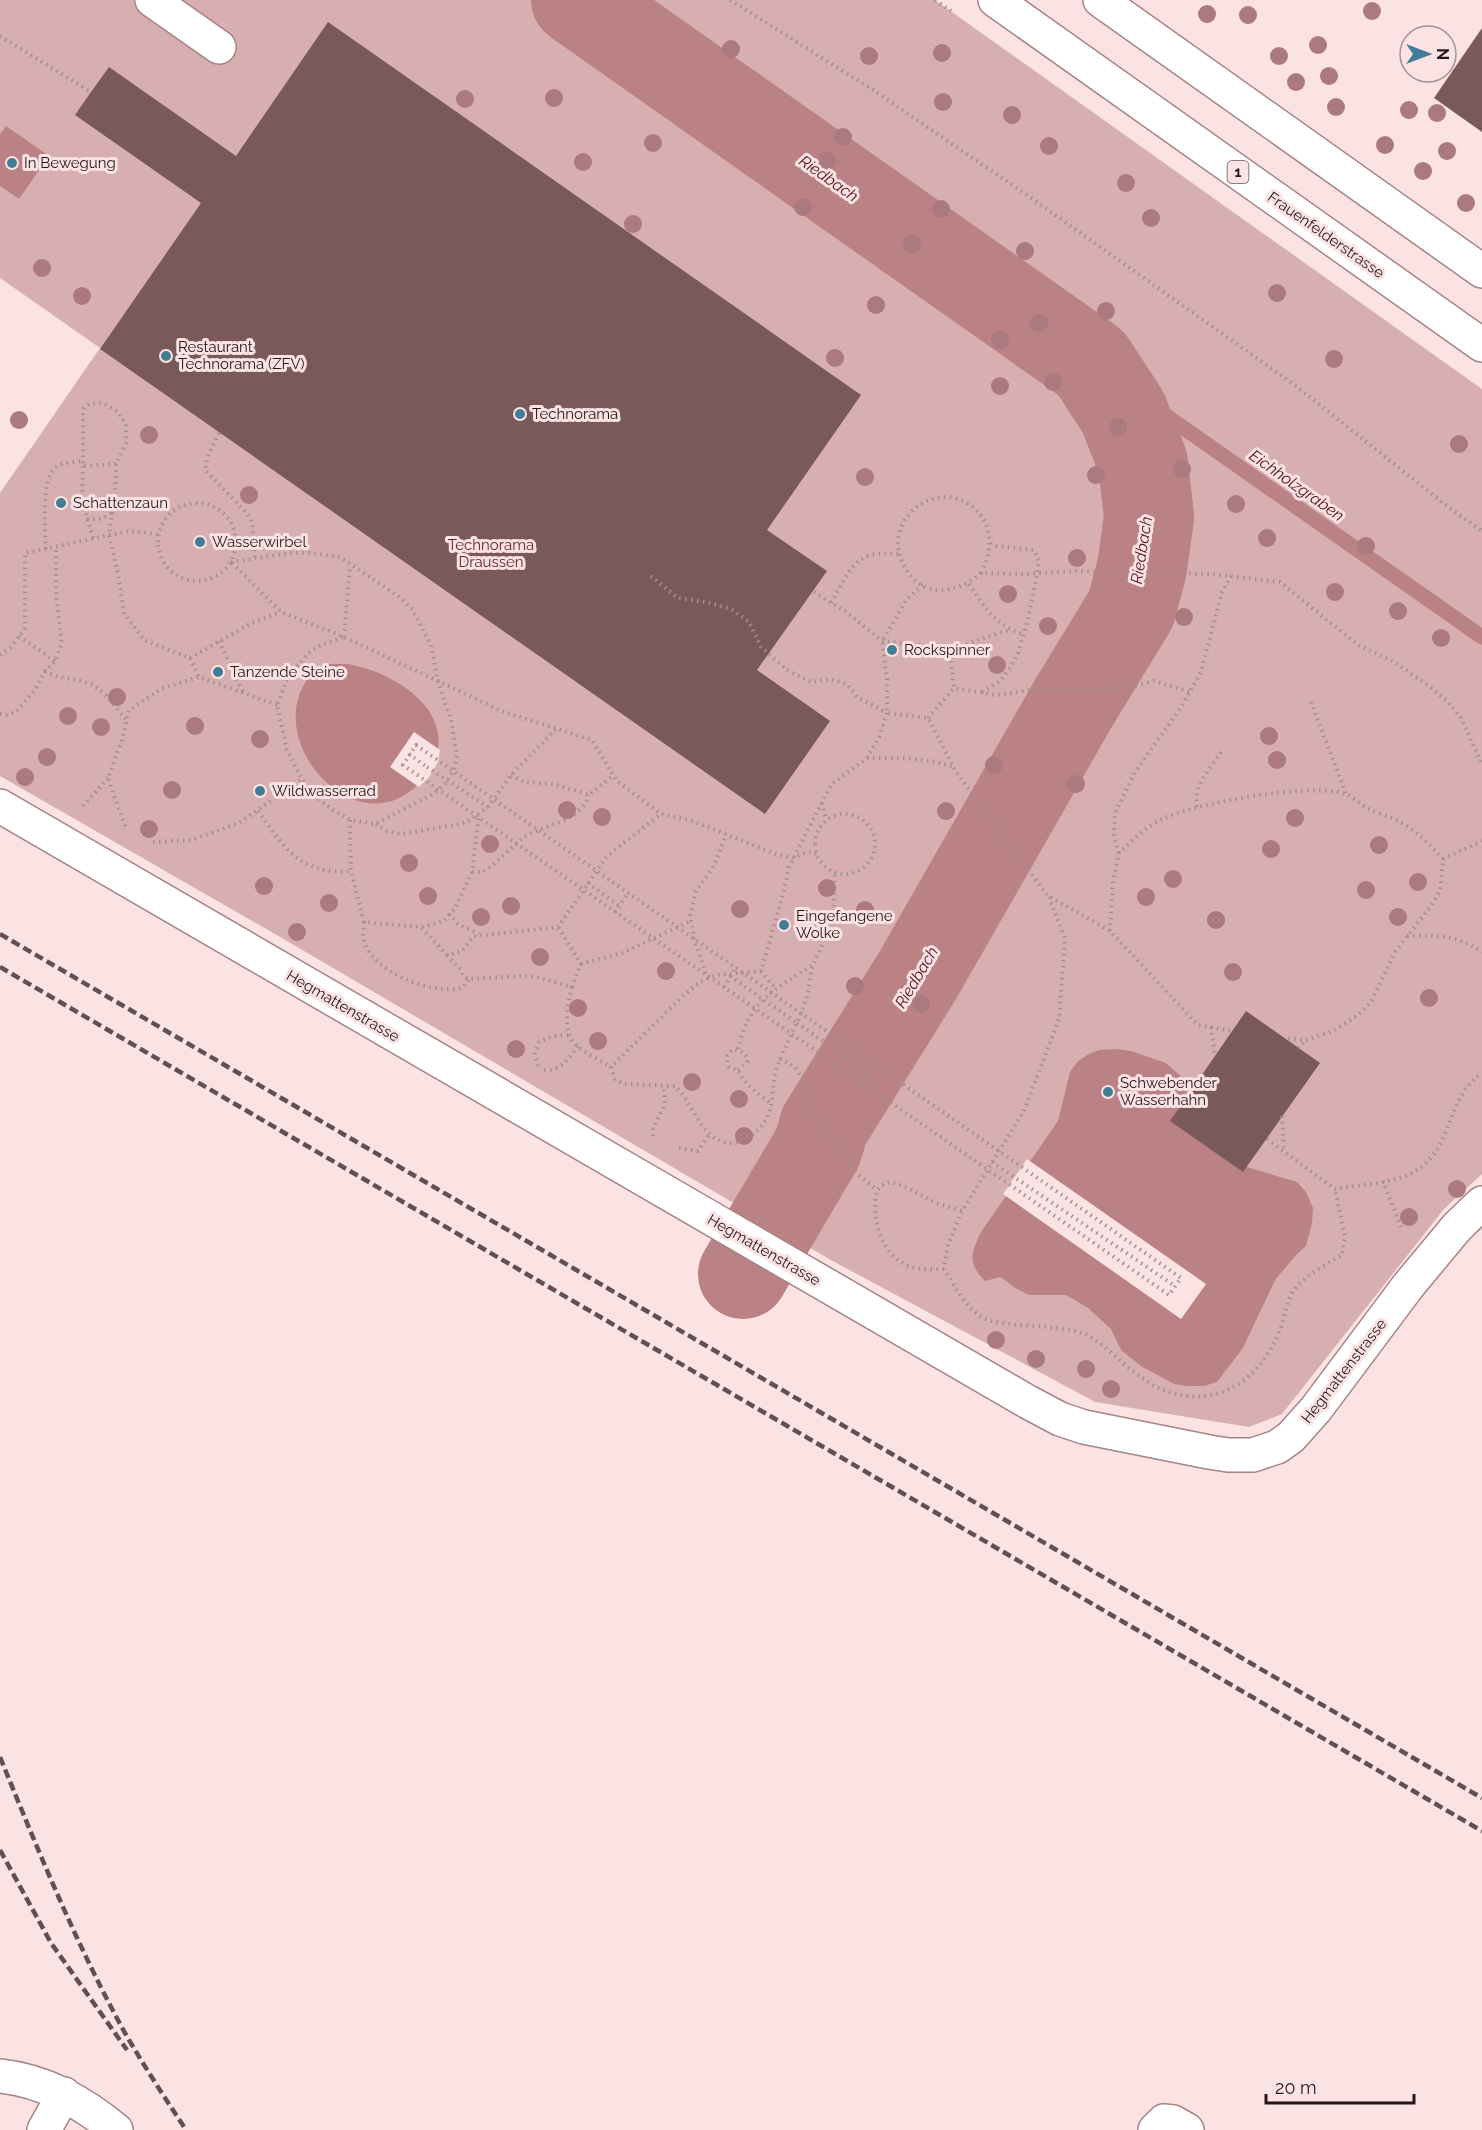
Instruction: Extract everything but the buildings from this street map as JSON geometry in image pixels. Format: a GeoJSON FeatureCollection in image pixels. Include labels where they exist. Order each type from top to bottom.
{"type":"FeatureCollection","features":[{"type":"Feature","properties":{"kind":"street"},"geometry":{"type":"LineString","coordinates":[[152,0],[219,47]]}},
{"type":"Feature","properties":{"kind":"street","name":"Frauenfelderstrasse"},"geometry":{"type":"LineString","coordinates":[[995,0],[1482,345]]}},
{"type":"Feature","properties":{"kind":"street"},"geometry":{"type":"LineString","coordinates":[[1100,0],[1482,271]]}},
{"type":"Feature","properties":{"kind":"street","name":"Hegmattenstrasse"},"geometry":{"type":"LineString","coordinates":[[0,806],[816,1280],[1060,1419],[1107,1433],[1228,1455],[1252,1455],[1277,1447],[1303,1425],[1408,1286],[1457,1227],[1482,1203]]}},
{"type":"Feature","properties":{"kind":"street"},"geometry":{"type":"LineString","coordinates":[[0,2076],[28,2081],[64,2094],[99,2116],[116,2130]]}},
{"type":"Feature","properties":{"kind":"street"},"geometry":{"type":"LineString","coordinates":[[44,2130],[64,2094]]}},
{"type":"Feature","properties":{"kind":"street"},"geometry":{"type":"LineString","coordinates":[[1155,2130],[1161,2122],[1170,2121],[1187,2130]]}},
{"type":"Feature","properties":{"kind":"path"},"geometry":{"type":"LineString","coordinates":[[730,0],[873,90],[1027,195],[1296,386],[1452,510],[1482,531]]}},
{"type":"Feature","properties":{"kind":"path"},"geometry":{"type":"LineString","coordinates":[[0,36],[91,92]]}},
{"type":"Feature","properties":{"kind":"path"},"geometry":{"type":"LineString","coordinates":[[93,539],[82,498],[84,408],[89,404],[103,403],[117,411],[126,424],[126,443],[116,464],[109,535],[124,613],[144,640],[190,658],[199,677]]}},
{"type":"Feature","properties":{"kind":"path"},"geometry":{"type":"LineString","coordinates":[[219,433],[207,458],[205,470],[247,513],[252,522],[255,557]]}},
{"type":"Feature","properties":{"kind":"path"},"geometry":{"type":"LineString","coordinates":[[46,549],[46,493],[49,477],[54,468],[68,463],[116,464]]}},
{"type":"Feature","properties":{"kind":"path"},"geometry":{"type":"LineString","coordinates":[[935,498],[951,498],[973,508],[979,513],[987,527],[991,543],[988,559],[981,573],[969,584],[954,590],[938,590],[922,585],[909,575],[899,554],[898,545],[900,530],[908,515],[920,504],[935,498]]}},
{"type":"Feature","properties":{"kind":"path"},"geometry":{"type":"LineString","coordinates":[[189,503],[204,503],[218,508],[229,519],[235,533],[236,548],[231,562],[220,574],[206,580],[190,581],[176,575],[165,564],[158,550],[158,534],[164,520],[175,510],[189,503]]}},
{"type":"Feature","properties":{"kind":"path"},"geometry":{"type":"LineString","coordinates":[[87,519],[101,519],[112,512]]}},
{"type":"Feature","properties":{"kind":"path"},"geometry":{"type":"LineString","coordinates":[[0,655],[11,646],[25,628],[25,553],[129,531],[158,534]]}},
{"type":"Feature","properties":{"kind":"path"},"geometry":{"type":"LineString","coordinates":[[981,692],[1000,681],[1018,653],[1039,561],[1034,550],[996,546],[991,543]]}},
{"type":"Feature","properties":{"kind":"path"},"geometry":{"type":"LineString","coordinates":[[0,714],[16,712],[34,690],[45,671],[55,661],[62,643],[56,595],[56,547]]}},
{"type":"Feature","properties":{"kind":"path"},"geometry":{"type":"LineString","coordinates":[[231,562],[275,554],[311,553],[340,557],[350,566],[401,598],[412,609],[431,645],[438,682],[451,720],[457,755],[454,770],[445,784],[432,794],[375,824]]}},
{"type":"Feature","properties":{"kind":"path"},"geometry":{"type":"LineString","coordinates":[[831,603],[849,573],[863,557],[885,553],[899,554]]}},
{"type":"Feature","properties":{"kind":"path"},"geometry":{"type":"LineString","coordinates":[[231,562],[281,612],[344,637],[504,712],[592,740],[617,781],[661,814],[690,820],[776,854],[794,858],[802,853],[816,854]]}},
{"type":"Feature","properties":{"kind":"path"},"geometry":{"type":"LineString","coordinates":[[344,637],[350,566]]}},
{"type":"Feature","properties":{"kind":"path"},"geometry":{"type":"LineString","coordinates":[[981,573],[1037,574],[1077,571],[1212,574],[1280,582],[1358,645],[1394,662],[1425,682],[1446,700],[1461,718],[1482,764]]}},
{"type":"Feature","properties":{"kind":"path"},"geometry":{"type":"LineString","coordinates":[[651,576],[678,598],[731,609],[749,622],[761,647],[787,670],[811,682],[831,679],[847,684],[857,697],[887,713],[928,718]]}},
{"type":"Feature","properties":{"kind":"path"},"geometry":{"type":"LineString","coordinates":[[1110,931],[1113,882],[1119,853],[1114,836],[1115,813],[1135,772],[1191,692],[1201,672],[1222,591],[1231,576]]}},
{"type":"Feature","properties":{"kind":"path"},"geometry":{"type":"LineString","coordinates":[[969,584],[1000,625],[1023,635]]}},
{"type":"Feature","properties":{"kind":"path"},"geometry":{"type":"LineString","coordinates":[[761,971],[789,867],[831,785],[867,758],[879,737],[887,713],[887,679],[882,642],[907,599],[922,585]]}},
{"type":"Feature","properties":{"kind":"path"},"geometry":{"type":"LineString","coordinates":[[814,591],[845,611],[882,642],[918,645],[950,652],[980,639],[1010,630]]}},
{"type":"Feature","properties":{"kind":"path"},"geometry":{"type":"LineString","coordinates":[[190,658],[252,623],[281,612]]}},
{"type":"Feature","properties":{"kind":"path"},"geometry":{"type":"LineString","coordinates":[[19,636],[55,661]]}},
{"type":"Feature","properties":{"kind":"path"},"geometry":{"type":"LineString","coordinates":[[344,637],[321,645],[308,653],[287,680],[278,705],[287,750],[302,779],[311,793],[350,820],[375,824],[387,831],[401,834],[465,824],[488,807],[511,775],[556,729]]}},
{"type":"Feature","properties":{"kind":"path"},"geometry":{"type":"LineString","coordinates":[[219,641],[243,693]]}},
{"type":"Feature","properties":{"kind":"path"},"geometry":{"type":"LineString","coordinates":[[928,718],[954,688],[950,652]]}},
{"type":"Feature","properties":{"kind":"path"},"geometry":{"type":"LineString","coordinates":[[45,671],[52,675],[89,683],[111,702],[127,721]]}},
{"type":"Feature","properties":{"kind":"path"},"geometry":{"type":"LineString","coordinates":[[79,811],[108,778],[129,710],[161,689],[199,677],[278,705]]}},
{"type":"Feature","properties":{"kind":"path"},"geometry":{"type":"LineString","coordinates":[[954,688],[996,695],[1030,690],[1125,688],[1154,681],[1191,692]]}},
{"type":"Feature","properties":{"kind":"path"},"geometry":{"type":"LineString","coordinates":[[1311,702],[1346,794]]}},
{"type":"Feature","properties":{"kind":"path"},"geometry":{"type":"LineString","coordinates":[[928,718],[956,772],[1048,896],[1065,938],[1059,1019],[1024,1111],[962,1211],[948,1245],[944,1269],[962,1297],[980,1316],[996,1321],[1057,1326],[1084,1333],[1140,1376],[1170,1392],[1191,1397],[1217,1394],[1233,1388],[1252,1376],[1275,1342],[1281,1330],[1288,1300],[1297,1286],[1310,1275],[1342,1256],[1345,1238],[1335,1189],[1267,1139]]}},
{"type":"Feature","properties":{"kind":"path"},"geometry":{"type":"LineString","coordinates":[[416,745],[628,893],[1181,1278],[1169,1295],[403,765],[409,754],[416,745]]}},
{"type":"Feature","properties":{"kind":"path"},"geometry":{"type":"LineString","coordinates":[[1197,807],[1195,798],[1199,785],[1221,752]]}},
{"type":"Feature","properties":{"kind":"path"},"geometry":{"type":"LineString","coordinates":[[409,754],[488,807]]}},
{"type":"Feature","properties":{"kind":"path"},"geometry":{"type":"LineString","coordinates":[[867,758],[895,758],[933,762],[953,767]]}},
{"type":"Feature","properties":{"kind":"path"},"geometry":{"type":"LineString","coordinates":[[511,775],[524,783],[553,784],[589,795]]}},
{"type":"Feature","properties":{"kind":"path"},"geometry":{"type":"LineString","coordinates":[[472,872],[483,872],[529,835],[554,826],[579,812],[586,805],[589,795],[613,776]]}},
{"type":"Feature","properties":{"kind":"path"},"geometry":{"type":"LineString","coordinates":[[108,778],[124,825],[130,831]]}},
{"type":"Feature","properties":{"kind":"path"},"geometry":{"type":"LineString","coordinates":[[152,843],[192,840],[239,824],[302,779]]}},
{"type":"Feature","properties":{"kind":"path"},"geometry":{"type":"LineString","coordinates":[[1119,853],[1160,820],[1197,807],[1277,793],[1321,791],[1346,794],[1368,808],[1402,822],[1428,842],[1443,859],[1440,891],[1395,952],[1371,1002],[1357,1016],[1333,1031],[1306,1040],[1284,1038]]}},
{"type":"Feature","properties":{"kind":"path"},"geometry":{"type":"LineString","coordinates":[[822,803],[826,820]]}},
{"type":"Feature","properties":{"kind":"path"},"geometry":{"type":"LineString","coordinates":[[258,811],[297,860],[312,867],[351,871]]}},
{"type":"Feature","properties":{"kind":"path"},"geometry":{"type":"LineString","coordinates":[[364,922],[421,927],[444,921],[455,908],[472,872],[479,814]]}},
{"type":"Feature","properties":{"kind":"path"},"geometry":{"type":"LineString","coordinates":[[447,956],[462,951],[474,936],[558,927],[608,855],[661,814]]}},
{"type":"Feature","properties":{"kind":"path"},"geometry":{"type":"LineString","coordinates":[[844,814],[854,815],[869,826],[874,843],[874,853],[863,868],[855,872],[836,873],[820,862],[816,854],[816,835],[826,820],[844,814]]}},
{"type":"Feature","properties":{"kind":"path"},"geometry":{"type":"LineString","coordinates":[[350,820],[351,871],[364,922],[364,940],[370,954],[404,979],[439,989],[462,987],[469,979]]}},
{"type":"Feature","properties":{"kind":"path"},"geometry":{"type":"LineString","coordinates":[[708,979],[694,942],[691,921],[696,891],[714,866],[726,834]]}},
{"type":"Feature","properties":{"kind":"path"},"geometry":{"type":"LineString","coordinates":[[1443,859],[1482,841]]}},
{"type":"Feature","properties":{"kind":"path"},"geometry":{"type":"LineString","coordinates":[[581,964],[568,1000],[568,1029],[572,1041],[611,1067],[615,1078],[624,1084],[675,1086],[710,1135],[721,1142],[731,1144],[742,1141],[761,1128],[767,1119],[772,1104],[775,1073],[806,999],[811,973],[829,930],[836,873]]}},
{"type":"Feature","properties":{"kind":"path"},"geometry":{"type":"LineString","coordinates":[[588,883],[619,906]]}},
{"type":"Feature","properties":{"kind":"path"},"geometry":{"type":"LineString","coordinates":[[615,912],[628,893]]}},
{"type":"Feature","properties":{"kind":"path"},"geometry":{"type":"LineString","coordinates":[[1048,896],[1110,931],[1198,1025],[1232,1031]]}},
{"type":"Feature","properties":{"kind":"path"},"geometry":{"type":"LineString","coordinates":[[449,915],[458,924],[480,935]]}},
{"type":"Feature","properties":{"kind":"path"},"geometry":{"type":"LineString","coordinates":[[581,964],[631,950],[691,921]]}},
{"type":"Feature","properties":{"kind":"path"},"geometry":{"type":"LineString","coordinates":[[421,927],[461,970],[464,977],[469,979],[525,976],[572,987]]}},
{"type":"Feature","properties":{"kind":"path"},"geometry":{"type":"LineString","coordinates":[[558,927],[581,964]]}},
{"type":"Feature","properties":{"kind":"path"},"geometry":{"type":"LineString","coordinates":[[1406,936],[1437,935],[1467,942],[1482,952]]}},
{"type":"Feature","properties":{"kind":"path"},"geometry":{"type":"LineString","coordinates":[[738,1049],[750,1014],[775,988],[815,963]]}},
{"type":"Feature","properties":{"kind":"path"},"geometry":{"type":"LineString","coordinates":[[724,987],[736,967]]}},
{"type":"Feature","properties":{"kind":"path"},"geometry":{"type":"LineString","coordinates":[[611,1067],[685,994],[708,979],[716,975],[761,971]]}},
{"type":"Feature","properties":{"kind":"path"},"geometry":{"type":"LineString","coordinates":[[761,971],[775,988]]}},
{"type":"Feature","properties":{"kind":"path"},"geometry":{"type":"LineString","coordinates":[[730,976],[869,1073]]}},
{"type":"Feature","properties":{"kind":"path"},"geometry":{"type":"LineString","coordinates":[[1211,1027],[1215,1056]]}},
{"type":"Feature","properties":{"kind":"path"},"geometry":{"type":"LineString","coordinates":[[570,1035],[553,1036],[540,1042],[534,1054],[537,1065],[542,1070],[548,1071],[557,1068],[568,1060],[578,1047]]}},
{"type":"Feature","properties":{"kind":"path"},"geometry":{"type":"LineString","coordinates":[[1298,1048],[1306,1040]]}},
{"type":"Feature","properties":{"kind":"path"},"geometry":{"type":"LineString","coordinates":[[738,1070],[747,1062],[747,1057],[738,1049],[729,1052],[726,1062],[729,1067],[738,1070],[741,1077],[772,1104]]}},
{"type":"Feature","properties":{"kind":"path"},"geometry":{"type":"LineString","coordinates":[[780,1059],[795,1067],[803,1080],[814,1113],[856,1173],[877,1190]]}},
{"type":"Feature","properties":{"kind":"path"},"geometry":{"type":"LineString","coordinates":[[862,1084],[875,1064]]}},
{"type":"Feature","properties":{"kind":"path"},"geometry":{"type":"LineString","coordinates":[[1335,1189],[1401,1177],[1425,1164],[1442,1143],[1463,1090],[1482,1072]]}},
{"type":"Feature","properties":{"kind":"path"},"geometry":{"type":"LineString","coordinates":[[654,1144],[653,1128],[665,1104],[664,1085]]}},
{"type":"Feature","properties":{"kind":"path"},"geometry":{"type":"LineString","coordinates":[[1282,1116],[1284,1152]]}},
{"type":"Feature","properties":{"kind":"path"},"geometry":{"type":"LineString","coordinates":[[671,1147],[698,1151],[710,1135]]}},
{"type":"Feature","properties":{"kind":"path"},"geometry":{"type":"LineString","coordinates":[[992,1162],[1175,1286]]}},
{"type":"Feature","properties":{"kind":"path"},"geometry":{"type":"LineString","coordinates":[[944,1269],[911,1267],[896,1258],[888,1249],[874,1218],[877,1190],[891,1182],[936,1203],[962,1211]]}},
{"type":"Feature","properties":{"kind":"green space","name":"Technorama Draussen"},"geometry":{"type":"Polygon","coordinates":[[[0,0],[935,0],[1482,389],[1482,1174],[1444,1209],[1282,1414],[1249,1427],[1095,1402],[829,1259],[287,941],[0,776],[0,493],[100,348],[0,278],[0,0]]]}},
{"type":"Feature","properties":{"kind":"shaded area"},"geometry":{"type":"Polygon","coordinates":[[[6,126],[49,156],[19,199],[0,186],[0,134],[6,126]]]}},
{"type":"Feature","properties":{"kind":"shaded area"},"geometry":{"type":"Polygon","coordinates":[[[347,664],[365,668],[403,686],[431,713],[438,730],[438,749],[430,769],[418,784],[398,799],[370,803],[348,797],[329,785],[314,768],[302,748],[296,726],[297,704],[305,683],[321,666],[347,664]]]}},
{"type":"Feature","properties":{"kind":"shaded area"},"geometry":{"type":"Polygon","coordinates":[[[1099,1050],[1131,1051],[1166,1063],[1185,1080],[1199,1121],[1247,1167],[1297,1182],[1306,1192],[1313,1208],[1306,1246],[1275,1280],[1243,1348],[1217,1382],[1204,1386],[1174,1384],[1141,1366],[1121,1350],[1111,1329],[1088,1308],[1066,1295],[1029,1295],[1001,1277],[985,1281],[973,1263],[973,1252],[981,1232],[1058,1121],[1070,1072],[1078,1061],[1089,1054],[1099,1050]]]}},
{"type":"Feature","properties":{"kind":"pier"},"geometry":{"type":"Polygon","coordinates":[[[414,732],[440,750],[438,762],[429,777],[419,787],[390,767],[414,732]]]}},
{"type":"Feature","properties":{"kind":"pier"},"geometry":{"type":"Polygon","coordinates":[[[1027,1159],[1206,1284],[1181,1319],[1003,1194],[1027,1159]]]}},
{"type":"Feature","properties":{"kind":"waterway","name":"Riedbach"},"geometry":{"type":"LineString","coordinates":[[576,0],[1091,363],[1123,412],[1143,463],[1149,517],[1142,568],[1131,609],[1073,704],[918,975],[824,1126],[818,1147],[743,1274]]}},
{"type":"Feature","properties":{"kind":"waterway","name":"Eichholzgraben"},"geometry":{"type":"LineString","coordinates":[[1091,363],[1482,637]]}},
{"type":"Feature","properties":{"kind":"railway"},"geometry":{"type":"LineString","coordinates":[[0,934],[1482,1798]]}},
{"type":"Feature","properties":{"kind":"railway"},"geometry":{"type":"LineString","coordinates":[[0,967],[1482,1831]]}},
{"type":"Feature","properties":{"kind":"railway"},"geometry":{"type":"LineString","coordinates":[[0,1757],[43,1862],[90,1965],[125,2033],[186,2130]]}},
{"type":"Feature","properties":{"kind":"railway"},"geometry":{"type":"LineString","coordinates":[[0,1850],[51,1943],[127,2050]]}},
{"type":"Feature","properties":{"kind":"place","name":"In Bewegung"},"geometry":{"type":"Point","coordinates":[12,163]}},
{"type":"Feature","properties":{"kind":"place","name":"Restaurant Technorama (ZFV)"},"geometry":{"type":"Point","coordinates":[166,356]}},
{"type":"Feature","properties":{"kind":"place","name":"Technorama"},"geometry":{"type":"Point","coordinates":[520,414]}},
{"type":"Feature","properties":{"kind":"place","name":"Schattenzaun"},"geometry":{"type":"Point","coordinates":[61,503]}},
{"type":"Feature","properties":{"kind":"place","name":"Wasserwirbel"},"geometry":{"type":"Point","coordinates":[200,542]}},
{"type":"Feature","properties":{"kind":"place","name":"Rockspinner"},"geometry":{"type":"Point","coordinates":[892,650]}},
{"type":"Feature","properties":{"kind":"place","name":"Tanzende Steine"},"geometry":{"type":"Point","coordinates":[218,672]}},
{"type":"Feature","properties":{"kind":"place","name":"Wildwasserrad"},"geometry":{"type":"Point","coordinates":[260,791]}},
{"type":"Feature","properties":{"kind":"place","name":"Eingefangene Wolke"},"geometry":{"type":"Point","coordinates":[784,925]}},
{"type":"Feature","properties":{"kind":"place","name":"Schwebender Wasserhahn"},"geometry":{"type":"Point","coordinates":[1108,1092]}}]}
